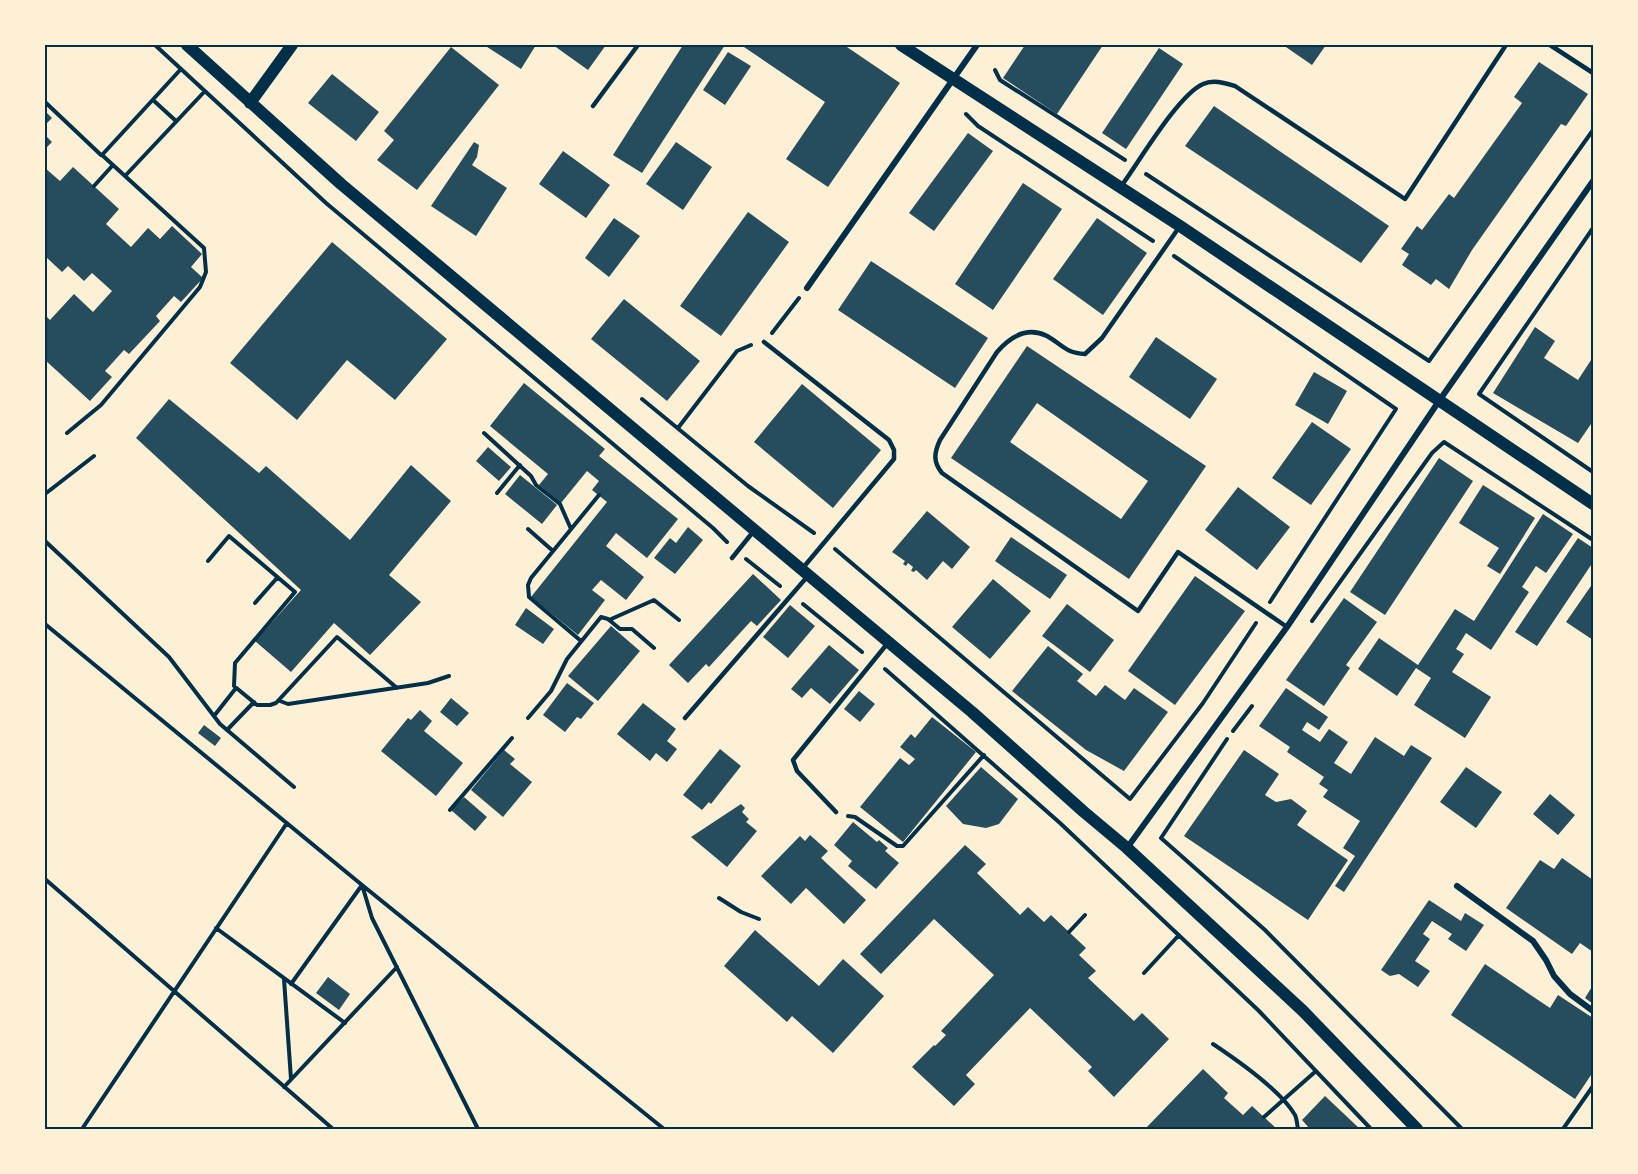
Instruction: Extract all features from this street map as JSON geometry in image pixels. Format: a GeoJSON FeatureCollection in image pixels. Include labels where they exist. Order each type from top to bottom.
{"type":"FeatureCollection","features":[{"type":"Feature","properties":{"kind":"main road"},"geometry":{"type":"LineString","coordinates":[[187,45],[341,184],[889,642],[1126,848],[1304,1011],[1417,1129]]}},
{"type":"Feature","properties":{"kind":"main road"},"geometry":{"type":"LineString","coordinates":[[250,103],[292,45]]}},
{"type":"Feature","properties":{"kind":"main road"},"geometry":{"type":"LineString","coordinates":[[901,45],[1180,226],[1593,504]]}},
{"type":"Feature","properties":{"kind":"street"},"geometry":{"type":"LineString","coordinates":[[807,288],[977,45]]}},
{"type":"Feature","properties":{"kind":"street"},"geometry":{"type":"LineString","coordinates":[[1126,848],[1287,627],[1439,401],[1593,181]]}},
{"type":"Feature","properties":{"kind":"street"},"geometry":{"type":"LineString","coordinates":[[1457,886],[1533,941],[1543,954],[1554,976],[1570,994],[1593,1011]]}},
{"type":"Feature","properties":{"kind":"lane"},"geometry":{"type":"LineString","coordinates":[[593,106],[638,45]]}},
{"type":"Feature","properties":{"kind":"lane"},"geometry":{"type":"LineString","coordinates":[[1120,188],[1169,117],[1194,91],[1203,84],[1222,82],[1234,86],[1405,199],[1506,45]]}},
{"type":"Feature","properties":{"kind":"lane"},"geometry":{"type":"LineString","coordinates":[[1550,45],[1593,73]]}},
{"type":"Feature","properties":{"kind":"lane"},"geometry":{"type":"LineString","coordinates":[[1180,226],[1102,338],[1085,354],[1073,353],[1046,335],[1018,333],[1008,340],[997,352],[940,440],[935,450],[937,466],[942,473],[1138,611],[1178,552],[1287,627]]}},
{"type":"Feature","properties":{"kind":"lane"},"geometry":{"type":"LineString","coordinates":[[685,718],[792,595],[826,541],[894,459],[894,450],[889,440],[764,342]]}},
{"type":"Feature","properties":{"kind":"lane"},"geometry":{"type":"LineString","coordinates":[[732,558],[755,530]]}},
{"type":"Feature","properties":{"kind":"lane"},"geometry":{"type":"LineString","coordinates":[[836,812],[797,771],[793,760],[889,642]]}},
{"type":"Feature","properties":{"kind":"path"},"geometry":{"type":"LineString","coordinates":[[155,45],[326,202],[713,528],[737,552],[874,661],[984,755],[1259,1011],[1371,1129]]}},
{"type":"Feature","properties":{"kind":"path"},"geometry":{"type":"LineString","coordinates":[[102,155],[182,69]]}},
{"type":"Feature","properties":{"kind":"path"},"geometry":{"type":"LineString","coordinates":[[995,70],[1000,80],[1136,166],[1429,362],[1593,130]]}},
{"type":"Feature","properties":{"kind":"path"},"geometry":{"type":"LineString","coordinates":[[125,176],[205,91]]}},
{"type":"Feature","properties":{"kind":"path"},"geometry":{"type":"LineString","coordinates":[[153,100],[176,121]]}},
{"type":"Feature","properties":{"kind":"path"},"geometry":{"type":"LineString","coordinates":[[45,102],[204,249],[206,272],[200,287],[101,405],[68,433]]}},
{"type":"Feature","properties":{"kind":"path"},"geometry":{"type":"LineString","coordinates":[[642,399],[748,486],[826,541],[1130,799],[1203,703],[1396,409],[1164,249],[978,126],[966,114]]}},
{"type":"Feature","properties":{"kind":"path"},"geometry":{"type":"LineString","coordinates":[[94,186],[113,165]]}},
{"type":"Feature","properties":{"kind":"path"},"geometry":{"type":"LineString","coordinates":[[1593,228],[1479,394],[1593,472]]}},
{"type":"Feature","properties":{"kind":"path"},"geometry":{"type":"LineString","coordinates":[[678,428],[737,351],[748,345],[764,342],[807,288]]}},
{"type":"Feature","properties":{"kind":"path"},"geometry":{"type":"LineString","coordinates":[[484,433],[520,465],[536,485],[560,504],[571,529]]}},
{"type":"Feature","properties":{"kind":"path"},"geometry":{"type":"LineString","coordinates":[[1307,628],[1432,453],[1444,442],[1593,540]]}},
{"type":"Feature","properties":{"kind":"path"},"geometry":{"type":"LineString","coordinates":[[45,494],[93,456]]}},
{"type":"Feature","properties":{"kind":"path"},"geometry":{"type":"LineString","coordinates":[[497,494],[520,465]]}},
{"type":"Feature","properties":{"kind":"path"},"geometry":{"type":"LineString","coordinates":[[581,641],[529,597],[528,585],[531,578],[598,495]]}},
{"type":"Feature","properties":{"kind":"path"},"geometry":{"type":"LineString","coordinates":[[528,529],[553,550]]}},
{"type":"Feature","properties":{"kind":"path"},"geometry":{"type":"LineString","coordinates":[[208,561],[230,536],[295,592],[235,663],[234,686],[257,705],[266,706],[279,700],[337,637],[397,688]]}},
{"type":"Feature","properties":{"kind":"path"},"geometry":{"type":"LineString","coordinates":[[45,541],[169,657],[213,716],[227,730],[294,787]]}},
{"type":"Feature","properties":{"kind":"path"},"geometry":{"type":"LineString","coordinates":[[255,603],[278,578]]}},
{"type":"Feature","properties":{"kind":"path"},"geometry":{"type":"LineString","coordinates":[[609,620],[654,600],[679,620]]}},
{"type":"Feature","properties":{"kind":"path"},"geometry":{"type":"LineString","coordinates":[[528,718],[551,691],[567,659],[601,617],[620,629],[632,629],[654,648]]}},
{"type":"Feature","properties":{"kind":"path"},"geometry":{"type":"LineString","coordinates":[[45,624],[362,885],[664,1129]]}},
{"type":"Feature","properties":{"kind":"path"},"geometry":{"type":"LineString","coordinates":[[279,700],[288,704],[428,683],[449,676]]}},
{"type":"Feature","properties":{"kind":"path"},"geometry":{"type":"LineString","coordinates":[[213,716],[236,688]]}},
{"type":"Feature","properties":{"kind":"path"},"geometry":{"type":"LineString","coordinates":[[227,730],[254,702]]}},
{"type":"Feature","properties":{"kind":"path"},"geometry":{"type":"LineString","coordinates":[[1237,726],[1252,705]]}},
{"type":"Feature","properties":{"kind":"path"},"geometry":{"type":"LineString","coordinates":[[1230,735],[1161,838],[1265,930],[1462,1129]]}},
{"type":"Feature","properties":{"kind":"path"},"geometry":{"type":"LineString","coordinates":[[450,810],[512,738]]}},
{"type":"Feature","properties":{"kind":"path"},"geometry":{"type":"LineString","coordinates":[[836,812],[855,817],[897,846],[903,846],[984,755]]}},
{"type":"Feature","properties":{"kind":"path"},"geometry":{"type":"LineString","coordinates":[[82,1129],[288,823]]}},
{"type":"Feature","properties":{"kind":"path"},"geometry":{"type":"LineString","coordinates":[[45,879],[333,1129]]}},
{"type":"Feature","properties":{"kind":"path"},"geometry":{"type":"LineString","coordinates":[[362,885],[372,918],[478,1129]]}},
{"type":"Feature","properties":{"kind":"path"},"geometry":{"type":"LineString","coordinates":[[291,984],[362,885]]}},
{"type":"Feature","properties":{"kind":"path"},"geometry":{"type":"LineString","coordinates":[[719,898],[741,912],[759,918]]}},
{"type":"Feature","properties":{"kind":"path"},"geometry":{"type":"LineString","coordinates":[[1069,932],[1085,915]]}},
{"type":"Feature","properties":{"kind":"path"},"geometry":{"type":"LineString","coordinates":[[216,928],[345,1023]]}},
{"type":"Feature","properties":{"kind":"path"},"geometry":{"type":"LineString","coordinates":[[1144,972],[1179,935]]}},
{"type":"Feature","properties":{"kind":"path"},"geometry":{"type":"LineString","coordinates":[[284,1087],[397,967]]}},
{"type":"Feature","properties":{"kind":"path"},"geometry":{"type":"LineString","coordinates":[[284,979],[291,1079]]}},
{"type":"Feature","properties":{"kind":"path"},"geometry":{"type":"LineString","coordinates":[[1213,1044],[1251,1071],[1282,1100],[1296,1117],[1298,1129]]}},
{"type":"Feature","properties":{"kind":"path"},"geometry":{"type":"LineString","coordinates":[[1264,1117],[1316,1071]]}},
{"type":"Feature","properties":{"kind":"path"},"geometry":{"type":"LineString","coordinates":[[1563,1129],[1593,1086]]}},
{"type":"Feature","properties":{"kind":"building"},"geometry":{"type":"Polygon","coordinates":[[[484,45],[536,45],[521,69],[484,45]]]}},
{"type":"Feature","properties":{"kind":"building"},"geometry":{"type":"Polygon","coordinates":[[[553,45],[606,45],[588,70],[553,45]]]}},
{"type":"Feature","properties":{"kind":"building"},"geometry":{"type":"Polygon","coordinates":[[[683,45],[725,45],[642,173],[613,155],[683,45]]]}},
{"type":"Feature","properties":{"kind":"building"},"geometry":{"type":"Polygon","coordinates":[[[741,45],[844,45],[900,83],[828,187],[786,159],[825,102],[741,45]]]}},
{"type":"Feature","properties":{"kind":"building"},"geometry":{"type":"Polygon","coordinates":[[[1025,45],[1103,45],[1057,114],[1003,78],[1025,45]]]}},
{"type":"Feature","properties":{"kind":"building"},"geometry":{"type":"Polygon","coordinates":[[[1283,45],[1326,45],[1312,65],[1283,45]]]}},
{"type":"Feature","properties":{"kind":"building"},"geometry":{"type":"Polygon","coordinates":[[[451,47],[499,85],[417,190],[377,160],[394,140],[384,131],[451,47]]]}},
{"type":"Feature","properties":{"kind":"building"},"geometry":{"type":"Polygon","coordinates":[[[1159,48],[1183,64],[1126,149],[1102,133],[1159,48]]]}},
{"type":"Feature","properties":{"kind":"building"},"geometry":{"type":"Polygon","coordinates":[[[728,52],[751,66],[725,105],[703,90],[728,52]]]}},
{"type":"Feature","properties":{"kind":"building"},"geometry":{"type":"Polygon","coordinates":[[[1539,62],[1588,94],[1566,126],[1561,124],[1472,250],[1449,289],[1436,279],[1431,285],[1402,265],[1409,254],[1401,249],[1417,226],[1422,230],[1449,194],[1454,198],[1522,103],[1514,97],[1539,62]]]}},
{"type":"Feature","properties":{"kind":"building"},"geometry":{"type":"Polygon","coordinates":[[[332,74],[379,112],[356,141],[308,103],[332,74]]]}},
{"type":"Feature","properties":{"kind":"building"},"geometry":{"type":"Polygon","coordinates":[[[1214,106],[1389,226],[1361,263],[1185,146],[1214,106]]]}},
{"type":"Feature","properties":{"kind":"building"},"geometry":{"type":"Polygon","coordinates":[[[45,111],[52,118],[45,125],[45,111]]]}},
{"type":"Feature","properties":{"kind":"building"},"geometry":{"type":"Polygon","coordinates":[[[968,133],[993,151],[934,231],[909,213],[968,133]]]}},
{"type":"Feature","properties":{"kind":"building"},"geometry":{"type":"Polygon","coordinates":[[[45,135],[52,142],[45,149],[45,135]]]}},
{"type":"Feature","properties":{"kind":"building"},"geometry":{"type":"Polygon","coordinates":[[[474,142],[479,145],[477,157],[472,165],[507,188],[476,236],[431,206],[474,142]]]}},
{"type":"Feature","properties":{"kind":"building"},"geometry":{"type":"Polygon","coordinates":[[[676,142],[712,167],[683,210],[646,184],[676,142]]]}},
{"type":"Feature","properties":{"kind":"building"},"geometry":{"type":"Polygon","coordinates":[[[563,151],[610,185],[586,218],[539,184],[563,151]]]}},
{"type":"Feature","properties":{"kind":"building"},"geometry":{"type":"Polygon","coordinates":[[[73,167],[119,209],[106,224],[131,247],[148,228],[160,239],[172,226],[202,254],[191,267],[203,278],[181,302],[174,296],[156,316],[160,321],[129,354],[124,350],[105,371],[112,377],[90,401],[45,360],[45,315],[50,320],[74,294],[93,312],[112,291],[92,273],[84,281],[68,266],[62,272],[45,256],[45,168],[60,181],[73,167]]]}},
{"type":"Feature","properties":{"kind":"building"},"geometry":{"type":"Polygon","coordinates":[[[1023,183],[1062,209],[993,310],[955,284],[1023,183]]]}},
{"type":"Feature","properties":{"kind":"building"},"geometry":{"type":"Polygon","coordinates":[[[748,212],[789,242],[721,336],[680,306],[748,212]]]}},
{"type":"Feature","properties":{"kind":"building"},"geometry":{"type":"Polygon","coordinates":[[[614,218],[640,236],[609,277],[585,258],[614,218]]]}},
{"type":"Feature","properties":{"kind":"building"},"geometry":{"type":"Polygon","coordinates":[[[1097,218],[1147,253],[1103,315],[1053,279],[1097,218]]]}},
{"type":"Feature","properties":{"kind":"building"},"geometry":{"type":"Polygon","coordinates":[[[332,242],[447,339],[395,400],[347,360],[297,420],[230,363],[332,242]]]}},
{"type":"Feature","properties":{"kind":"building"},"geometry":{"type":"Polygon","coordinates":[[[871,261],[988,338],[955,388],[838,310],[871,261]]]}},
{"type":"Feature","properties":{"kind":"building"},"geometry":{"type":"Polygon","coordinates":[[[624,299],[700,361],[667,401],[591,339],[624,299]]]}},
{"type":"Feature","properties":{"kind":"building"},"geometry":{"type":"Polygon","coordinates":[[[1535,327],[1555,341],[1544,358],[1578,380],[1593,357],[1593,421],[1578,443],[1493,393],[1535,327]]]}},
{"type":"Feature","properties":{"kind":"building"},"geometry":{"type":"Polygon","coordinates":[[[1156,337],[1217,379],[1190,419],[1129,377],[1156,337]]]}},
{"type":"Feature","properties":{"kind":"building"},"geometry":{"type":"Polygon","coordinates":[[[1027,346],[1206,466],[1129,579],[951,458],[1027,346]],[[1037,403],[1010,442],[1121,519],[1148,481],[1037,403]]]}},
{"type":"Feature","properties":{"kind":"building"},"geometry":{"type":"Polygon","coordinates":[[[1314,372],[1347,391],[1328,424],[1295,405],[1314,372]]]}},
{"type":"Feature","properties":{"kind":"building"},"geometry":{"type":"Polygon","coordinates":[[[524,383],[605,449],[599,456],[678,519],[647,558],[616,533],[606,546],[644,577],[626,600],[601,580],[592,590],[605,600],[578,635],[531,597],[607,502],[592,490],[599,481],[587,471],[561,503],[539,485],[548,474],[490,426],[524,383]]]}},
{"type":"Feature","properties":{"kind":"building"},"geometry":{"type":"Polygon","coordinates":[[[802,384],[881,450],[833,508],[754,442],[802,384]]]}},
{"type":"Feature","properties":{"kind":"building"},"geometry":{"type":"Polygon","coordinates":[[[169,399],[259,473],[266,466],[350,540],[411,465],[451,501],[389,575],[421,602],[370,655],[334,623],[291,672],[255,641],[301,590],[136,438],[169,399]]]}},
{"type":"Feature","properties":{"kind":"building"},"geometry":{"type":"Polygon","coordinates":[[[1312,422],[1351,449],[1311,505],[1272,478],[1312,422]]]}},
{"type":"Feature","properties":{"kind":"building"},"geometry":{"type":"Polygon","coordinates":[[[488,447],[511,467],[499,481],[476,461],[488,447]]]}},
{"type":"Feature","properties":{"kind":"building"},"geometry":{"type":"Polygon","coordinates":[[[1439,458],[1473,481],[1385,615],[1350,592],[1439,458]]]}},
{"type":"Feature","properties":{"kind":"building"},"geometry":{"type":"Polygon","coordinates":[[[520,475],[557,505],[542,524],[505,494],[520,475]]]}},
{"type":"Feature","properties":{"kind":"building"},"geometry":{"type":"Polygon","coordinates":[[[1483,485],[1535,518],[1500,574],[1487,566],[1499,548],[1459,523],[1483,485]]]}},
{"type":"Feature","properties":{"kind":"building"},"geometry":{"type":"Polygon","coordinates":[[[1238,487],[1290,527],[1257,570],[1205,530],[1238,487]]]}},
{"type":"Feature","properties":{"kind":"building"},"geometry":{"type":"Polygon","coordinates":[[[927,511],[970,547],[952,569],[943,561],[927,580],[916,570],[911,571],[913,567],[908,563],[906,566],[903,564],[905,561],[892,552],[927,511]]]}},
{"type":"Feature","properties":{"kind":"building"},"geometry":{"type":"Polygon","coordinates":[[[1543,514],[1573,534],[1546,573],[1536,566],[1522,587],[1529,592],[1491,650],[1466,633],[1456,649],[1464,654],[1452,672],[1491,697],[1465,738],[1414,705],[1431,678],[1416,668],[1397,696],[1358,669],[1379,638],[1418,665],[1455,609],[1474,621],[1543,514]]]}},
{"type":"Feature","properties":{"kind":"building"},"geometry":{"type":"Polygon","coordinates":[[[688,527],[703,540],[675,574],[654,558],[670,538],[676,543],[688,527]]]}},
{"type":"Feature","properties":{"kind":"building"},"geometry":{"type":"Polygon","coordinates":[[[1011,537],[1067,575],[1050,599],[995,561],[1011,537]]]}},
{"type":"Feature","properties":{"kind":"building"},"geometry":{"type":"Polygon","coordinates":[[[1578,538],[1593,548],[1593,562],[1537,646],[1515,632],[1578,538]]]}},
{"type":"Feature","properties":{"kind":"building"},"geometry":{"type":"Polygon","coordinates":[[[753,574],[781,600],[757,626],[751,621],[709,667],[706,664],[688,683],[669,665],[753,574]]]}},
{"type":"Feature","properties":{"kind":"building"},"geometry":{"type":"Polygon","coordinates":[[[1195,576],[1245,611],[1175,705],[1128,671],[1195,576]]]}},
{"type":"Feature","properties":{"kind":"building"},"geometry":{"type":"Polygon","coordinates":[[[993,579],[1031,611],[990,659],[952,627],[993,579]]]}},
{"type":"Feature","properties":{"kind":"building"},"geometry":{"type":"Polygon","coordinates":[[[1593,583],[1593,640],[1566,622],[1593,583]]]}},
{"type":"Feature","properties":{"kind":"building"},"geometry":{"type":"Polygon","coordinates":[[[1344,598],[1377,622],[1346,665],[1350,668],[1324,706],[1286,680],[1344,598]]]}},
{"type":"Feature","properties":{"kind":"building"},"geometry":{"type":"Polygon","coordinates":[[[1067,604],[1114,640],[1090,672],[1042,636],[1067,604]]]}},
{"type":"Feature","properties":{"kind":"building"},"geometry":{"type":"Polygon","coordinates":[[[790,605],[815,626],[788,658],[763,637],[790,605]]]}},
{"type":"Feature","properties":{"kind":"building"},"geometry":{"type":"Polygon","coordinates":[[[526,608],[554,629],[543,644],[515,625],[526,608]]]}},
{"type":"Feature","properties":{"kind":"building"},"geometry":{"type":"Polygon","coordinates":[[[611,626],[640,651],[598,701],[568,676],[611,626]]]}},
{"type":"Feature","properties":{"kind":"building"},"geometry":{"type":"Polygon","coordinates":[[[829,645],[859,670],[830,704],[811,688],[802,698],[791,689],[829,645]]]}},
{"type":"Feature","properties":{"kind":"building"},"geometry":{"type":"Polygon","coordinates":[[[1048,646],[1083,674],[1077,681],[1096,696],[1105,685],[1125,700],[1134,688],[1168,712],[1124,771],[1086,750],[1012,691],[1048,646]]]}},
{"type":"Feature","properties":{"kind":"building"},"geometry":{"type":"Polygon","coordinates":[[[567,683],[594,703],[581,719],[577,717],[565,732],[543,715],[567,683]]]}},
{"type":"Feature","properties":{"kind":"building"},"geometry":{"type":"Polygon","coordinates":[[[1286,688],[1328,717],[1319,730],[1307,722],[1302,730],[1320,742],[1329,729],[1348,742],[1334,763],[1351,774],[1375,737],[1404,756],[1411,745],[1432,758],[1344,892],[1335,886],[1355,856],[1343,848],[1360,821],[1323,797],[1328,790],[1319,784],[1324,777],[1287,752],[1290,747],[1259,726],[1286,688]]]}},
{"type":"Feature","properties":{"kind":"building"},"geometry":{"type":"Polygon","coordinates":[[[859,691],[875,704],[860,722],[844,709],[859,691]]]}},
{"type":"Feature","properties":{"kind":"building"},"geometry":{"type":"Polygon","coordinates":[[[451,698],[469,713],[457,726],[440,712],[451,698]]]}},
{"type":"Feature","properties":{"kind":"building"},"geometry":{"type":"Polygon","coordinates":[[[643,703],[676,729],[667,741],[677,749],[667,762],[656,753],[650,761],[617,734],[643,703]]]}},
{"type":"Feature","properties":{"kind":"building"},"geometry":{"type":"Polygon","coordinates":[[[420,710],[432,721],[424,731],[463,763],[436,796],[381,751],[408,718],[411,720],[420,710]]]}},
{"type":"Feature","properties":{"kind":"building"},"geometry":{"type":"Polygon","coordinates":[[[932,717],[976,752],[903,842],[860,807],[900,758],[909,765],[915,759],[900,747],[911,734],[915,738],[932,717]]]}},
{"type":"Feature","properties":{"kind":"building"},"geometry":{"type":"Polygon","coordinates":[[[204,725],[221,738],[215,746],[198,733],[204,725]]]}},
{"type":"Feature","properties":{"kind":"building"},"geometry":{"type":"Polygon","coordinates":[[[720,749],[741,766],[711,804],[709,802],[702,810],[683,795],[720,749]]]}},
{"type":"Feature","properties":{"kind":"building"},"geometry":{"type":"Polygon","coordinates":[[[504,750],[515,759],[510,764],[532,782],[503,817],[471,790],[504,750]]]}},
{"type":"Feature","properties":{"kind":"building"},"geometry":{"type":"Polygon","coordinates":[[[1244,750],[1279,774],[1265,795],[1276,802],[1291,799],[1307,811],[1297,825],[1348,860],[1308,920],[1184,836],[1244,750]]]}},
{"type":"Feature","properties":{"kind":"building"},"geometry":{"type":"Polygon","coordinates":[[[981,767],[1018,799],[999,824],[986,828],[963,824],[946,806],[981,767]]]}},
{"type":"Feature","properties":{"kind":"building"},"geometry":{"type":"Polygon","coordinates":[[[1466,767],[1502,792],[1476,828],[1440,802],[1466,767]]]}},
{"type":"Feature","properties":{"kind":"building"},"geometry":{"type":"Polygon","coordinates":[[[1550,794],[1575,815],[1558,835],[1533,814],[1550,794]]]}},
{"type":"Feature","properties":{"kind":"building"},"geometry":{"type":"Polygon","coordinates":[[[464,797],[487,817],[475,831],[451,810],[464,797]]]}},
{"type":"Feature","properties":{"kind":"building"},"geometry":{"type":"Polygon","coordinates":[[[741,804],[745,808],[742,812],[749,819],[746,822],[757,831],[727,867],[691,837],[741,804]]]}},
{"type":"Feature","properties":{"kind":"building"},"geometry":{"type":"Polygon","coordinates":[[[853,822],[888,848],[885,851],[899,863],[876,889],[848,866],[852,861],[834,845],[853,822]]]}},
{"type":"Feature","properties":{"kind":"building"},"geometry":{"type":"Polygon","coordinates":[[[810,835],[828,851],[821,858],[866,900],[844,924],[806,888],[791,904],[761,876],[800,836],[805,841],[810,835]]]}},
{"type":"Feature","properties":{"kind":"building"},"geometry":{"type":"Polygon","coordinates":[[[965,845],[986,864],[977,873],[1020,915],[1028,907],[1044,922],[1051,915],[1086,948],[1079,955],[1096,971],[1088,978],[1134,1021],[1142,1013],[1169,1039],[1114,1097],[1088,1071],[1092,1067],[1030,1008],[966,1075],[975,1084],[954,1106],[912,1067],[946,1035],[941,1031],[994,975],[934,919],[881,974],[860,954],[965,845]]]}},
{"type":"Feature","properties":{"kind":"building"},"geometry":{"type":"Polygon","coordinates":[[[1562,858],[1593,880],[1593,952],[1580,943],[1572,954],[1506,908],[1540,860],[1554,869],[1562,858]]]}},
{"type":"Feature","properties":{"kind":"building"},"geometry":{"type":"Polygon","coordinates":[[[1429,900],[1461,921],[1465,913],[1484,925],[1466,951],[1448,939],[1452,934],[1432,921],[1423,934],[1430,939],[1415,961],[1430,971],[1418,987],[1399,974],[1390,976],[1381,970],[1429,900]]]}},
{"type":"Feature","properties":{"kind":"building"},"geometry":{"type":"Polygon","coordinates":[[[755,930],[819,986],[843,959],[884,996],[833,1053],[792,1016],[787,1022],[724,966],[755,930]]]}},
{"type":"Feature","properties":{"kind":"building"},"geometry":{"type":"Polygon","coordinates":[[[1485,964],[1550,1008],[1558,995],[1593,1018],[1593,1072],[1575,1099],[1451,1015],[1485,964]]]}},
{"type":"Feature","properties":{"kind":"building"},"geometry":{"type":"Polygon","coordinates":[[[328,977],[350,994],[339,1010],[316,993],[328,977]]]}},
{"type":"Feature","properties":{"kind":"building"},"geometry":{"type":"Polygon","coordinates":[[[1593,985],[1593,1004],[1585,998],[1593,985]]]}},
{"type":"Feature","properties":{"kind":"building"},"geometry":{"type":"Polygon","coordinates":[[[1203,1069],[1228,1093],[1224,1098],[1243,1115],[1252,1106],[1277,1129],[1145,1129],[1203,1069]]]}},
{"type":"Feature","properties":{"kind":"building"},"geometry":{"type":"Polygon","coordinates":[[[1325,1096],[1360,1129],[1310,1129],[1302,1120],[1325,1096]]]}}]}
